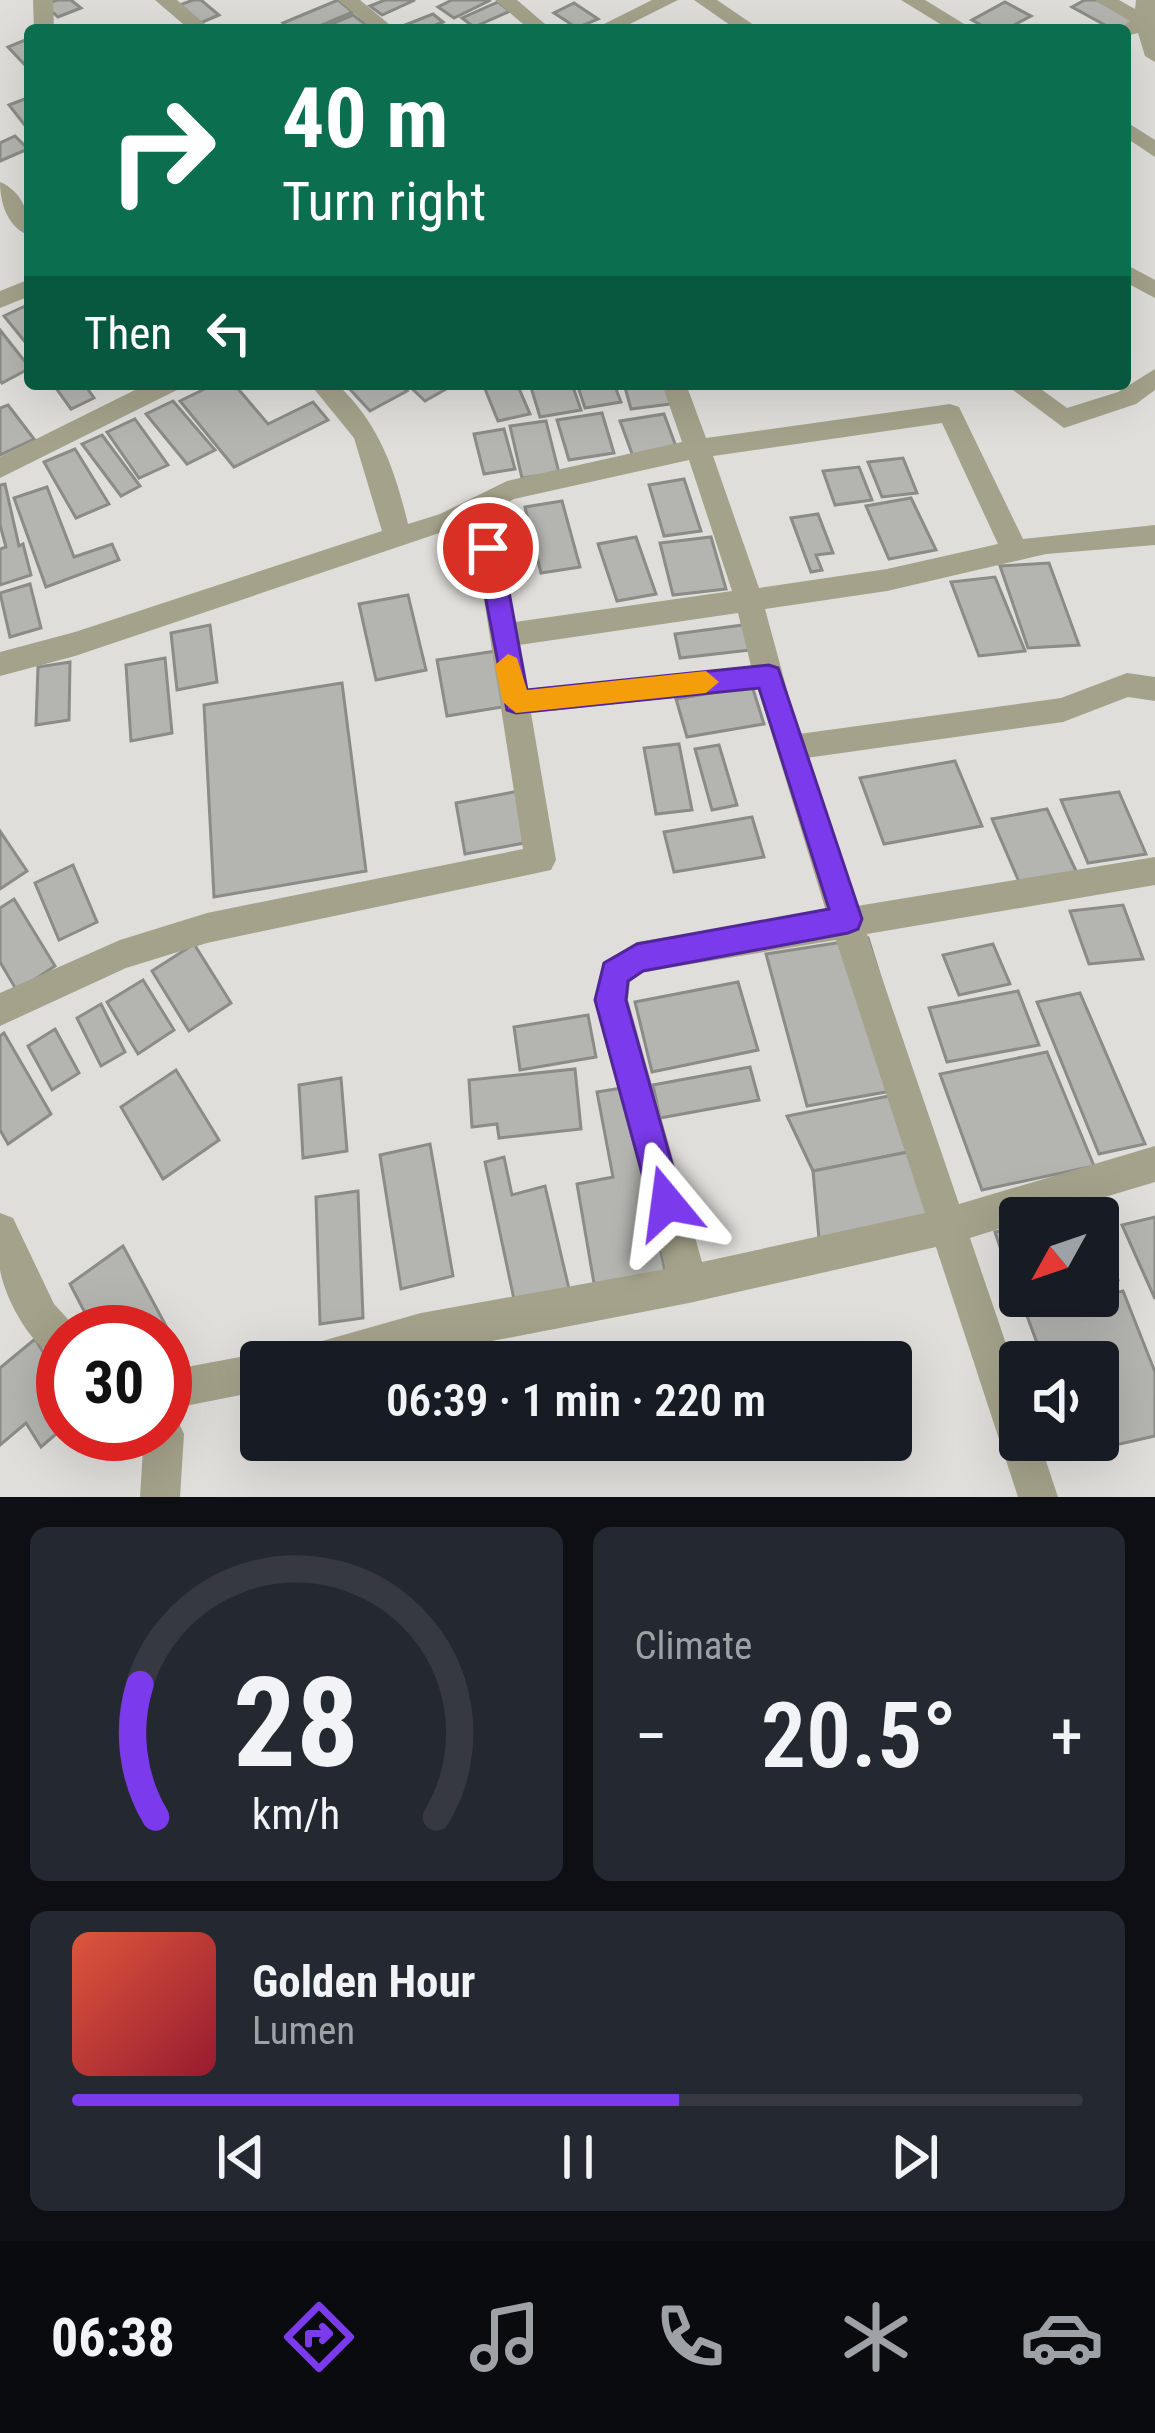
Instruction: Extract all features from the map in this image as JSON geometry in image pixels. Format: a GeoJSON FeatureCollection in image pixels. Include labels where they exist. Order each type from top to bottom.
{"type":"FeatureCollection","features":[{"type":"Feature","properties":{"kind":"street"},"geometry":{"type":"LineString","coordinates":[[165,0],[195,24]]}},
{"type":"Feature","properties":{"kind":"street"},"geometry":{"type":"LineString","coordinates":[[348,0],[378,24]]}},
{"type":"Feature","properties":{"kind":"street"},"geometry":{"type":"LineString","coordinates":[[505,0],[535,24]]}},
{"type":"Feature","properties":{"kind":"street"},"geometry":{"type":"LineString","coordinates":[[615,24],[668,0]]}},
{"type":"Feature","properties":{"kind":"street"},"geometry":{"type":"LineString","coordinates":[[704,0],[742,24]]}},
{"type":"Feature","properties":{"kind":"street"},"geometry":{"type":"LineString","coordinates":[[911,0],[951,24]]}},
{"type":"Feature","properties":{"kind":"street"},"geometry":{"type":"LineString","coordinates":[[1105,0],[1144,11],[1155,56]]}},
{"type":"Feature","properties":{"kind":"street"},"geometry":{"type":"LineString","coordinates":[[1131,132],[1155,150]]}},
{"type":"Feature","properties":{"kind":"street"},"geometry":{"type":"LineString","coordinates":[[0,189],[24,221]]}},
{"type":"Feature","properties":{"kind":"street"},"geometry":{"type":"LineString","coordinates":[[1025,390],[1064,418],[1127,398],[1155,378]]}},
{"type":"Feature","properties":{"kind":"street"},"geometry":{"type":"LineString","coordinates":[[0,468],[156,390]]}},
{"type":"Feature","properties":{"kind":"street"},"geometry":{"type":"LineString","coordinates":[[329,390],[352,410],[378,453],[397,537]]}},
{"type":"Feature","properties":{"kind":"street"},"geometry":{"type":"LineString","coordinates":[[676,390],[748,601],[788,748],[1038,1497]]}},
{"type":"Feature","properties":{"kind":"street"},"geometry":{"type":"LineString","coordinates":[[0,664],[449,522],[507,491],[694,449],[950,413],[1015,551]]}},
{"type":"Feature","properties":{"kind":"street"},"geometry":{"type":"LineString","coordinates":[[0,1010],[62,979],[160,942],[288,910],[540,860],[482,504]]}},
{"type":"Feature","properties":{"kind":"street"},"geometry":{"type":"LineString","coordinates":[[501,636],[887,580],[1046,544],[1155,535]]}},
{"type":"Feature","properties":{"kind":"street"},"geometry":{"type":"LineString","coordinates":[[516,702],[769,676]]}},
{"type":"Feature","properties":{"kind":"street"},"geometry":{"type":"LineString","coordinates":[[788,748],[1063,710],[1127,685],[1155,689]]}},
{"type":"Feature","properties":{"kind":"street"},"geometry":{"type":"LineString","coordinates":[[689,1284],[610,1000],[614,974],[637,958],[1155,871]]}},
{"type":"Feature","properties":{"kind":"street"},"geometry":{"type":"LineString","coordinates":[[389,1341],[689,1284],[947,1226],[1155,1164]]}},
{"type":"Feature","properties":{"kind":"street"},"geometry":{"type":"LineString","coordinates":[[0,1231],[36,1307]]}},
{"type":"Feature","properties":{"kind":"street"},"geometry":{"type":"LineString","coordinates":[[192,1385],[240,1376]]}},
{"type":"Feature","properties":{"kind":"street"},"geometry":{"type":"LineString","coordinates":[[160,1497],[162,1461]]}},
{"type":"Feature","properties":{"kind":"building"},"geometry":{"type":"Polygon","coordinates":[[[71,0],[81,8],[58,17],[44,5],[71,0]]]}},
{"type":"Feature","properties":{"kind":"building"},"geometry":{"type":"Polygon","coordinates":[[[201,0],[219,15],[198,24],[177,6],[201,0]]]}},
{"type":"Feature","properties":{"kind":"building"},"geometry":{"type":"Polygon","coordinates":[[[338,0],[353,12],[324,24],[283,23],[338,0]]]}},
{"type":"Feature","properties":{"kind":"building"},"geometry":{"type":"Polygon","coordinates":[[[385,0],[415,0],[382,15],[370,6],[385,0]]]}},
{"type":"Feature","properties":{"kind":"building"},"geometry":{"type":"Polygon","coordinates":[[[452,0],[491,0],[454,18],[438,7],[452,0]]]}},
{"type":"Feature","properties":{"kind":"building"},"geometry":{"type":"Polygon","coordinates":[[[1097,0],[1139,23],[1103,24],[1072,7],[1097,0]]]}},
{"type":"Feature","properties":{"kind":"building"},"geometry":{"type":"Polygon","coordinates":[[[498,2],[510,11],[481,24],[462,18],[498,2]]]}},
{"type":"Feature","properties":{"kind":"building"},"geometry":{"type":"Polygon","coordinates":[[[1005,2],[1031,16],[1016,24],[972,20],[1005,2]]]}},
{"type":"Feature","properties":{"kind":"building"},"geometry":{"type":"Polygon","coordinates":[[[574,3],[598,19],[571,24],[554,13],[574,3]]]}},
{"type":"Feature","properties":{"kind":"building"},"geometry":{"type":"Polygon","coordinates":[[[433,14],[443,22],[438,24],[408,24],[433,14]]]}},
{"type":"Feature","properties":{"kind":"building"},"geometry":{"type":"Polygon","coordinates":[[[353,15],[365,24],[331,24],[353,15]]]}},
{"type":"Feature","properties":{"kind":"building"},"geometry":{"type":"Polygon","coordinates":[[[24,40],[24,64],[8,47],[24,40]]]}},
{"type":"Feature","properties":{"kind":"building"},"geometry":{"type":"Polygon","coordinates":[[[24,99],[24,124],[9,105],[24,99]]]}},
{"type":"Feature","properties":{"kind":"building"},"geometry":{"type":"Polygon","coordinates":[[[15,136],[24,151],[0,161],[0,143],[15,136]]]}},
{"type":"Feature","properties":{"kind":"building"},"geometry":{"type":"Polygon","coordinates":[[[24,306],[24,341],[4,316],[24,306]]]}},
{"type":"Feature","properties":{"kind":"building"},"geometry":{"type":"Polygon","coordinates":[[[0,330],[24,360],[24,371],[0,380],[0,330]]]}},
{"type":"Feature","properties":{"kind":"building"},"geometry":{"type":"Polygon","coordinates":[[[57,390],[88,390],[94,398],[71,409],[57,390]]]}},
{"type":"Feature","properties":{"kind":"building"},"geometry":{"type":"Polygon","coordinates":[[[203,390],[239,390],[268,424],[313,402],[328,420],[234,467],[180,401],[203,390]]]}},
{"type":"Feature","properties":{"kind":"building"},"geometry":{"type":"Polygon","coordinates":[[[351,390],[407,391],[370,411],[351,390]]]}},
{"type":"Feature","properties":{"kind":"building"},"geometry":{"type":"Polygon","coordinates":[[[413,390],[444,390],[425,401],[413,390]]]}},
{"type":"Feature","properties":{"kind":"building"},"geometry":{"type":"Polygon","coordinates":[[[485,390],[520,390],[530,414],[498,421],[485,390]]]}},
{"type":"Feature","properties":{"kind":"building"},"geometry":{"type":"Polygon","coordinates":[[[532,390],[574,390],[581,410],[540,417],[532,390]]]}},
{"type":"Feature","properties":{"kind":"building"},"geometry":{"type":"Polygon","coordinates":[[[579,390],[616,390],[621,402],[585,408],[579,390]]]}},
{"type":"Feature","properties":{"kind":"building"},"geometry":{"type":"Polygon","coordinates":[[[626,390],[674,390],[678,403],[631,409],[626,390]]]}},
{"type":"Feature","properties":{"kind":"building"},"geometry":{"type":"Polygon","coordinates":[[[173,401],[215,450],[187,464],[146,414],[173,401]]]}},
{"type":"Feature","properties":{"kind":"building"},"geometry":{"type":"Polygon","coordinates":[[[8,405],[34,439],[0,455],[0,408],[8,405]]]}},
{"type":"Feature","properties":{"kind":"building"},"geometry":{"type":"Polygon","coordinates":[[[602,413],[614,453],[569,460],[557,420],[602,413]]]}},
{"type":"Feature","properties":{"kind":"building"},"geometry":{"type":"Polygon","coordinates":[[[664,414],[678,452],[634,459],[620,421],[664,414]]]}},
{"type":"Feature","properties":{"kind":"building"},"geometry":{"type":"Polygon","coordinates":[[[135,419],[168,465],[139,478],[107,432],[135,419]]]}},
{"type":"Feature","properties":{"kind":"building"},"geometry":{"type":"Polygon","coordinates":[[[546,421],[559,473],[522,478],[510,426],[546,421]]]}},
{"type":"Feature","properties":{"kind":"building"},"geometry":{"type":"Polygon","coordinates":[[[504,429],[515,469],[484,474],[474,434],[504,429]]]}},
{"type":"Feature","properties":{"kind":"building"},"geometry":{"type":"Polygon","coordinates":[[[102,435],[140,486],[121,496],[82,444],[102,435]]]}},
{"type":"Feature","properties":{"kind":"building"},"geometry":{"type":"Polygon","coordinates":[[[75,449],[109,504],[76,518],[44,462],[75,449]]]}},
{"type":"Feature","properties":{"kind":"building"},"geometry":{"type":"Polygon","coordinates":[[[903,458],[917,493],[882,497],[868,462],[903,458]]]}},
{"type":"Feature","properties":{"kind":"building"},"geometry":{"type":"Polygon","coordinates":[[[859,467],[872,500],[835,505],[823,471],[859,467]]]}},
{"type":"Feature","properties":{"kind":"building"},"geometry":{"type":"Polygon","coordinates":[[[684,479],[701,531],[664,536],[649,485],[684,479]]]}},
{"type":"Feature","properties":{"kind":"building"},"geometry":{"type":"Polygon","coordinates":[[[5,484],[31,575],[0,585],[0,549],[6,547],[0,525],[0,485],[5,484]]]}},
{"type":"Feature","properties":{"kind":"building"},"geometry":{"type":"Polygon","coordinates":[[[47,487],[74,557],[112,544],[119,560],[46,587],[14,498],[47,487]]]}},
{"type":"Feature","properties":{"kind":"building"},"geometry":{"type":"Polygon","coordinates":[[[911,498],[936,550],[889,559],[866,506],[911,498]]]}},
{"type":"Feature","properties":{"kind":"building"},"geometry":{"type":"Polygon","coordinates":[[[562,501],[580,567],[541,573],[525,507],[562,501]]]}},
{"type":"Feature","properties":{"kind":"building"},"geometry":{"type":"Polygon","coordinates":[[[818,514],[833,553],[816,555],[822,570],[811,572],[791,518],[818,514]]]}},
{"type":"Feature","properties":{"kind":"building"},"geometry":{"type":"Polygon","coordinates":[[[636,537],[656,594],[617,601],[598,544],[636,537]]]}},
{"type":"Feature","properties":{"kind":"building"},"geometry":{"type":"Polygon","coordinates":[[[711,537],[726,589],[673,595],[660,543],[711,537]]]}},
{"type":"Feature","properties":{"kind":"building"},"geometry":{"type":"Polygon","coordinates":[[[1049,563],[1079,645],[1028,648],[1000,566],[1049,563]]]}},
{"type":"Feature","properties":{"kind":"building"},"geometry":{"type":"Polygon","coordinates":[[[995,577],[1025,651],[979,656],[951,582],[995,577]]]}},
{"type":"Feature","properties":{"kind":"building"},"geometry":{"type":"Polygon","coordinates":[[[30,584],[41,628],[10,637],[0,593],[30,584]]]}},
{"type":"Feature","properties":{"kind":"building"},"geometry":{"type":"Polygon","coordinates":[[[408,595],[426,670],[376,680],[359,604],[408,595]]]}},
{"type":"Feature","properties":{"kind":"building"},"geometry":{"type":"Polygon","coordinates":[[[210,625],[217,682],[177,690],[171,633],[210,625]]]}},
{"type":"Feature","properties":{"kind":"building"},"geometry":{"type":"Polygon","coordinates":[[[743,625],[750,650],[680,658],[675,634],[743,625]]]}},
{"type":"Feature","properties":{"kind":"building"},"geometry":{"type":"Polygon","coordinates":[[[496,651],[508,706],[447,716],[437,660],[496,651]]]}},
{"type":"Feature","properties":{"kind":"building"},"geometry":{"type":"Polygon","coordinates":[[[165,658],[172,733],[131,741],[126,665],[165,658]]]}},
{"type":"Feature","properties":{"kind":"building"},"geometry":{"type":"Polygon","coordinates":[[[70,662],[69,720],[36,725],[38,667],[70,662]]]}},
{"type":"Feature","properties":{"kind":"building"},"geometry":{"type":"Polygon","coordinates":[[[342,683],[366,871],[214,897],[204,705],[342,683]]]}},
{"type":"Feature","properties":{"kind":"building"},"geometry":{"type":"Polygon","coordinates":[[[752,686],[764,724],[687,737],[676,699],[752,686]]]}},
{"type":"Feature","properties":{"kind":"building"},"geometry":{"type":"Polygon","coordinates":[[[679,744],[692,810],[656,814],[644,748],[679,744]]]}},
{"type":"Feature","properties":{"kind":"building"},"geometry":{"type":"Polygon","coordinates":[[[719,745],[737,805],[712,810],[695,749],[719,745]]]}},
{"type":"Feature","properties":{"kind":"building"},"geometry":{"type":"Polygon","coordinates":[[[955,761],[982,826],[884,844],[860,778],[955,761]]]}},
{"type":"Feature","properties":{"kind":"building"},"geometry":{"type":"Polygon","coordinates":[[[519,791],[530,842],[465,854],[456,803],[519,791]]]}},
{"type":"Feature","properties":{"kind":"building"},"geometry":{"type":"Polygon","coordinates":[[[1119,792],[1146,854],[1088,863],[1061,800],[1119,792]]]}},
{"type":"Feature","properties":{"kind":"building"},"geometry":{"type":"Polygon","coordinates":[[[1047,809],[1077,873],[1020,884],[992,819],[1047,809]]]}},
{"type":"Feature","properties":{"kind":"building"},"geometry":{"type":"Polygon","coordinates":[[[752,817],[764,857],[674,872],[664,832],[752,817]]]}},
{"type":"Feature","properties":{"kind":"building"},"geometry":{"type":"Polygon","coordinates":[[[0,831],[27,871],[0,889],[0,831]]]}},
{"type":"Feature","properties":{"kind":"building"},"geometry":{"type":"Polygon","coordinates":[[[73,865],[97,922],[59,940],[35,883],[73,865]]]}},
{"type":"Feature","properties":{"kind":"building"},"geometry":{"type":"Polygon","coordinates":[[[14,899],[55,966],[17,991],[0,962],[0,908],[14,899]]]}},
{"type":"Feature","properties":{"kind":"building"},"geometry":{"type":"Polygon","coordinates":[[[1123,905],[1143,959],[1089,964],[1070,911],[1123,905]]]}},
{"type":"Feature","properties":{"kind":"building"},"geometry":{"type":"Polygon","coordinates":[[[868,938],[914,1087],[807,1106],[766,954],[868,938]]]}},
{"type":"Feature","properties":{"kind":"building"},"geometry":{"type":"Polygon","coordinates":[[[194,944],[231,1003],[189,1031],[152,971],[194,944]]]}},
{"type":"Feature","properties":{"kind":"building"},"geometry":{"type":"Polygon","coordinates":[[[993,944],[1010,984],[959,995],[943,955],[993,944]]]}},
{"type":"Feature","properties":{"kind":"building"},"geometry":{"type":"Polygon","coordinates":[[[143,980],[174,1030],[138,1054],[107,1002],[143,980]]]}},
{"type":"Feature","properties":{"kind":"building"},"geometry":{"type":"Polygon","coordinates":[[[738,982],[758,1050],[652,1072],[635,1002],[738,982]]]}},
{"type":"Feature","properties":{"kind":"building"},"geometry":{"type":"Polygon","coordinates":[[[1018,991],[1039,1045],[947,1062],[929,1008],[1018,991]]]}},
{"type":"Feature","properties":{"kind":"building"},"geometry":{"type":"Polygon","coordinates":[[[1080,993],[1145,1144],[1099,1154],[1037,1002],[1080,993]]]}},
{"type":"Feature","properties":{"kind":"building"},"geometry":{"type":"Polygon","coordinates":[[[101,1004],[125,1052],[101,1066],[77,1018],[101,1004]]]}},
{"type":"Feature","properties":{"kind":"building"},"geometry":{"type":"Polygon","coordinates":[[[588,1015],[596,1057],[520,1070],[514,1027],[588,1015]]]}},
{"type":"Feature","properties":{"kind":"building"},"geometry":{"type":"Polygon","coordinates":[[[55,1029],[79,1073],[52,1090],[28,1046],[55,1029]]]}},
{"type":"Feature","properties":{"kind":"building"},"geometry":{"type":"Polygon","coordinates":[[[4,1033],[51,1114],[8,1144],[0,1130],[0,1036],[4,1033]]]}},
{"type":"Feature","properties":{"kind":"building"},"geometry":{"type":"Polygon","coordinates":[[[1047,1052],[1094,1166],[982,1190],[940,1074],[1047,1052]]]}},
{"type":"Feature","properties":{"kind":"building"},"geometry":{"type":"Polygon","coordinates":[[[750,1067],[759,1100],[660,1118],[653,1085],[750,1067]]]}},
{"type":"Feature","properties":{"kind":"building"},"geometry":{"type":"Polygon","coordinates":[[[575,1069],[581,1129],[499,1138],[497,1124],[472,1127],[469,1080],[575,1069]]]}},
{"type":"Feature","properties":{"kind":"building"},"geometry":{"type":"Polygon","coordinates":[[[176,1070],[219,1140],[163,1179],[121,1107],[176,1070]]]}},
{"type":"Feature","properties":{"kind":"building"},"geometry":{"type":"Polygon","coordinates":[[[341,1078],[347,1151],[303,1158],[299,1085],[341,1078]]]}},
{"type":"Feature","properties":{"kind":"building"},"geometry":{"type":"Polygon","coordinates":[[[628,1087],[667,1282],[596,1295],[577,1184],[613,1177],[597,1092],[628,1087]]]}},
{"type":"Feature","properties":{"kind":"building"},"geometry":{"type":"Polygon","coordinates":[[[894,1095],[923,1149],[813,1171],[787,1116],[894,1095]]]}},
{"type":"Feature","properties":{"kind":"building"},"geometry":{"type":"Polygon","coordinates":[[[430,1144],[453,1276],[401,1289],[380,1155],[430,1144]]]}},
{"type":"Feature","properties":{"kind":"building"},"geometry":{"type":"Polygon","coordinates":[[[923,1149],[932,1216],[819,1239],[813,1171],[923,1149]]]}},
{"type":"Feature","properties":{"kind":"building"},"geometry":{"type":"Polygon","coordinates":[[[504,1157],[512,1195],[545,1186],[569,1289],[515,1304],[485,1162],[504,1157]]]}},
{"type":"Feature","properties":{"kind":"building"},"geometry":{"type":"Polygon","coordinates":[[[358,1191],[363,1318],[320,1324],[316,1197],[358,1191]]]}},
{"type":"Feature","properties":{"kind":"building"},"geometry":{"type":"Polygon","coordinates":[[[1155,1217],[1155,1299],[1122,1225],[1155,1217]]]}},
{"type":"Feature","properties":{"kind":"building"},"geometry":{"type":"Polygon","coordinates":[[[123,1246],[155,1305],[81,1305],[70,1284],[123,1246]]]}},
{"type":"Feature","properties":{"kind":"building"},"geometry":{"type":"Polygon","coordinates":[[[1123,1291],[1155,1372],[1155,1436],[1119,1444],[1119,1341],[1036,1341],[1027,1317],[1119,1317],[1119,1292],[1123,1291]]]}},
{"type":"Feature","properties":{"kind":"building"},"geometry":{"type":"Polygon","coordinates":[[[35,1339],[36,1439],[26,1423],[0,1445],[0,1368],[35,1339]]]}},
{"type":"Feature","properties":{"kind":"slow traffic"},"geometry":{"type":"LineString","coordinates":[[508,665],[516,702],[706,682]]}},
{"type":"Feature","properties":{"kind":"route"},"geometry":{"type":"LineString","coordinates":[[488,548],[516,702],[769,676],[788,748],[848,919],[637,958],[614,974],[610,1000],[667,1203]]}}]}
